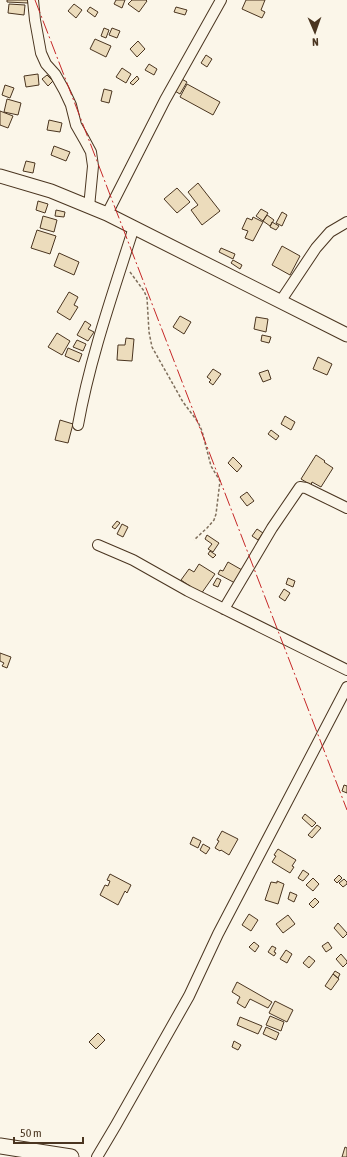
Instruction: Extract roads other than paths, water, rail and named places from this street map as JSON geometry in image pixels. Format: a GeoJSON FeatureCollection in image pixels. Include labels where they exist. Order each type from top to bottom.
{"type":"FeatureCollection","features":[{"type":"Feature","properties":{"kind":"highway"},"geometry":{"type":"LineString","coordinates":[[0,1146],[71,1157]]}},
{"type":"Feature","properties":{"kind":"main road"},"geometry":{"type":"LineString","coordinates":[[0,176],[50,191],[107,214],[347,335]]}},
{"type":"Feature","properties":{"kind":"street"},"geometry":{"type":"LineString","coordinates":[[33,0],[41,53],[46,64],[55,74],[64,90],[71,105],[76,125],[91,152],[93,166],[89,207]]}},
{"type":"Feature","properties":{"kind":"street"},"geometry":{"type":"LineString","coordinates":[[107,214],[165,100],[221,0]]}},
{"type":"Feature","properties":{"kind":"street"},"geometry":{"type":"LineString","coordinates":[[280,302],[316,248],[330,232],[347,222]]}},
{"type":"Feature","properties":{"kind":"street"},"geometry":{"type":"LineString","coordinates":[[78,425],[84,393],[102,329],[134,227]]}},
{"type":"Feature","properties":{"kind":"street"},"geometry":{"type":"LineString","coordinates":[[224,609],[272,528],[300,487],[306,488],[347,508]]}},
{"type":"Feature","properties":{"kind":"street"},"geometry":{"type":"LineString","coordinates":[[98,545],[133,560],[224,609],[347,670]]}},
{"type":"Feature","properties":{"kind":"street"},"geometry":{"type":"LineString","coordinates":[[97,1157],[189,996],[216,939],[347,687]]}}]}
